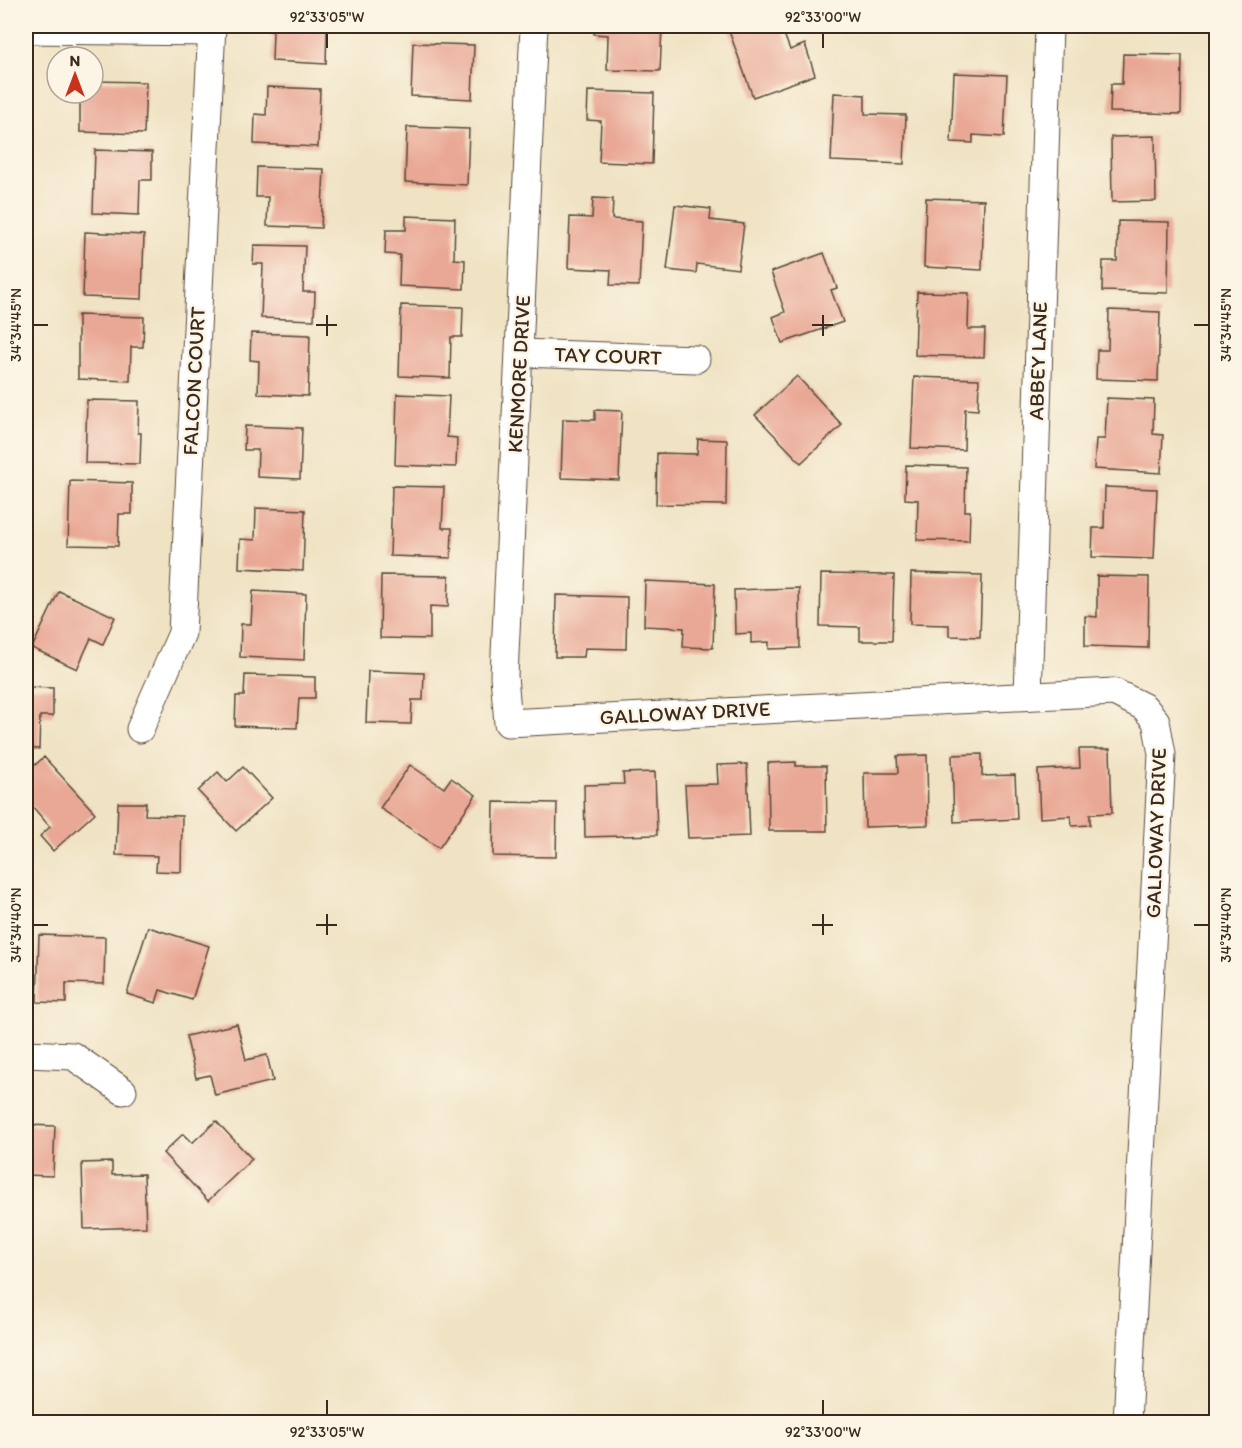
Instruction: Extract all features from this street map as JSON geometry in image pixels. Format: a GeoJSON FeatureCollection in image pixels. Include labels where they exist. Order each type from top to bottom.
{"type":"FeatureCollection","features":[{"type":"Feature","properties":{"kind":"street","name":"KENMORE DRIVE"},"geometry":{"type":"LineString","coordinates":[[508,723],[504,676],[534,26]]}},
{"type":"Feature","properties":{"kind":"street","name":"ABBEY LANE"},"geometry":{"type":"LineString","coordinates":[[1028,696],[1049,26]]}},
{"type":"Feature","properties":{"kind":"street"},"geometry":{"type":"LineString","coordinates":[[26,30],[212,29]]}},
{"type":"Feature","properties":{"kind":"street","name":"FALCON COURT"},"geometry":{"type":"LineString","coordinates":[[140,729],[182,633],[212,29]]}},
{"type":"Feature","properties":{"kind":"street","name":"TAY COURT"},"geometry":{"type":"LineString","coordinates":[[520,353],[696,359]]}},
{"type":"Feature","properties":{"kind":"street","name":"GALLOWAY DRIVE"},"geometry":{"type":"LineString","coordinates":[[508,723],[1114,692],[1144,707],[1156,721],[1162,754],[1127,1422]]}},
{"type":"Feature","properties":{"kind":"street"},"geometry":{"type":"LineString","coordinates":[[26,1053],[73,1056],[123,1092]]}},
{"type":"Feature","properties":{"kind":"building"},"geometry":{"type":"Polygon","coordinates":[[[263,26],[327,26],[326,64],[272,61],[273,31],[262,30],[263,26]]]}},
{"type":"Feature","properties":{"kind":"building"},"geometry":{"type":"Polygon","coordinates":[[[594,26],[662,26],[660,71],[607,70],[608,35],[594,34],[594,26]]]}},
{"type":"Feature","properties":{"kind":"building"},"geometry":{"type":"Polygon","coordinates":[[[745,26],[781,26],[790,50],[805,44],[815,75],[753,97],[729,31],[745,26]]]}},
{"type":"Feature","properties":{"kind":"building"},"geometry":{"type":"Polygon","coordinates":[[[413,43],[474,45],[472,99],[411,96],[413,43]]]}},
{"type":"Feature","properties":{"kind":"building"},"geometry":{"type":"Polygon","coordinates":[[[1123,54],[1182,55],[1181,114],[1110,112],[1111,84],[1122,84],[1123,54]]]}},
{"type":"Feature","properties":{"kind":"building"},"geometry":{"type":"Polygon","coordinates":[[[954,73],[1007,75],[1004,137],[973,135],[973,143],[951,142],[954,73]]]}},
{"type":"Feature","properties":{"kind":"building"},"geometry":{"type":"Polygon","coordinates":[[[105,81],[146,82],[144,134],[80,132],[80,105],[105,105],[105,81]]]}},
{"type":"Feature","properties":{"kind":"building"},"geometry":{"type":"Polygon","coordinates":[[[267,87],[320,89],[318,147],[254,144],[255,114],[266,115],[267,87]]]}},
{"type":"Feature","properties":{"kind":"building"},"geometry":{"type":"Polygon","coordinates":[[[588,91],[654,93],[652,164],[599,162],[601,121],[587,120],[588,91]]]}},
{"type":"Feature","properties":{"kind":"building"},"geometry":{"type":"Polygon","coordinates":[[[834,93],[865,95],[865,114],[906,115],[904,164],[831,161],[834,93]]]}},
{"type":"Feature","properties":{"kind":"building"},"geometry":{"type":"Polygon","coordinates":[[[407,127],[469,129],[467,185],[405,182],[407,127]]]}},
{"type":"Feature","properties":{"kind":"building"},"geometry":{"type":"Polygon","coordinates":[[[1155,136],[1156,201],[1112,202],[1111,137],[1155,136]]]}},
{"type":"Feature","properties":{"kind":"building"},"geometry":{"type":"Polygon","coordinates":[[[95,150],[152,152],[152,180],[140,180],[139,215],[93,213],[95,150]]]}},
{"type":"Feature","properties":{"kind":"building"},"geometry":{"type":"Polygon","coordinates":[[[257,167],[324,169],[321,228],[267,226],[268,197],[256,197],[257,167]]]}},
{"type":"Feature","properties":{"kind":"building"},"geometry":{"type":"Polygon","coordinates":[[[593,198],[613,199],[612,219],[642,221],[639,286],[610,285],[611,270],[568,268],[570,217],[592,218],[593,198]]]}},
{"type":"Feature","properties":{"kind":"building"},"geometry":{"type":"Polygon","coordinates":[[[926,198],[984,200],[982,270],[924,267],[926,198]]]}},
{"type":"Feature","properties":{"kind":"building"},"geometry":{"type":"Polygon","coordinates":[[[675,205],[711,209],[710,220],[744,224],[738,269],[697,264],[696,273],[667,270],[675,205]]]}},
{"type":"Feature","properties":{"kind":"building"},"geometry":{"type":"Polygon","coordinates":[[[406,216],[455,218],[454,259],[465,260],[464,289],[399,286],[400,255],[385,254],[386,230],[406,230],[406,216]]]}},
{"type":"Feature","properties":{"kind":"building"},"geometry":{"type":"Polygon","coordinates":[[[1118,221],[1169,222],[1168,293],[1102,291],[1103,261],[1117,261],[1118,221]]]}},
{"type":"Feature","properties":{"kind":"building"},"geometry":{"type":"Polygon","coordinates":[[[85,232],[144,235],[142,299],[83,297],[85,232]]]}},
{"type":"Feature","properties":{"kind":"building"},"geometry":{"type":"Polygon","coordinates":[[[254,245],[305,246],[303,292],[315,292],[314,320],[261,318],[263,264],[253,264],[254,245]]]}},
{"type":"Feature","properties":{"kind":"building"},"geometry":{"type":"Polygon","coordinates":[[[824,253],[837,288],[831,290],[843,322],[782,343],[773,317],[785,312],[771,272],[824,253]]]}},
{"type":"Feature","properties":{"kind":"building"},"geometry":{"type":"Polygon","coordinates":[[[917,292],[969,293],[968,329],[985,329],[984,357],[915,355],[917,292]]]}},
{"type":"Feature","properties":{"kind":"building"},"geometry":{"type":"Polygon","coordinates":[[[401,305],[463,307],[462,337],[451,337],[450,378],[399,376],[401,305]]]}},
{"type":"Feature","properties":{"kind":"building"},"geometry":{"type":"Polygon","coordinates":[[[1109,310],[1160,312],[1158,381],[1096,379],[1097,350],[1108,350],[1109,310]]]}},
{"type":"Feature","properties":{"kind":"building"},"geometry":{"type":"Polygon","coordinates":[[[78,315],[144,317],[143,347],[131,347],[130,381],[78,379],[78,315]]]}},
{"type":"Feature","properties":{"kind":"building"},"geometry":{"type":"Polygon","coordinates":[[[251,333],[310,335],[308,396],[258,394],[259,361],[250,360],[251,333]]]}},
{"type":"Feature","properties":{"kind":"building"},"geometry":{"type":"Polygon","coordinates":[[[797,376],[842,425],[801,463],[755,415],[797,376]]]}},
{"type":"Feature","properties":{"kind":"building"},"geometry":{"type":"Polygon","coordinates":[[[914,377],[979,379],[978,410],[965,409],[964,450],[911,448],[914,377]]]}},
{"type":"Feature","properties":{"kind":"building"},"geometry":{"type":"Polygon","coordinates":[[[397,394],[449,396],[447,437],[457,438],[456,467],[395,465],[397,394]]]}},
{"type":"Feature","properties":{"kind":"building"},"geometry":{"type":"Polygon","coordinates":[[[1107,398],[1154,400],[1153,434],[1163,435],[1161,473],[1094,469],[1096,439],[1105,439],[1107,398]]]}},
{"type":"Feature","properties":{"kind":"building"},"geometry":{"type":"Polygon","coordinates":[[[87,400],[139,401],[140,464],[85,463],[87,400]]]}},
{"type":"Feature","properties":{"kind":"building"},"geometry":{"type":"Polygon","coordinates":[[[595,410],[622,411],[619,480],[561,478],[563,419],[595,420],[595,410]]]}},
{"type":"Feature","properties":{"kind":"building"},"geometry":{"type":"Polygon","coordinates":[[[245,426],[302,428],[300,479],[257,477],[258,450],[244,450],[245,426]]]}},
{"type":"Feature","properties":{"kind":"building"},"geometry":{"type":"Polygon","coordinates":[[[698,439],[727,440],[726,505],[656,504],[657,453],[697,454],[698,439]]]}},
{"type":"Feature","properties":{"kind":"building"},"geometry":{"type":"Polygon","coordinates":[[[906,465],[966,467],[965,511],[970,511],[969,541],[917,540],[918,500],[905,499],[906,465]]]}},
{"type":"Feature","properties":{"kind":"building"},"geometry":{"type":"Polygon","coordinates":[[[70,481],[132,483],[132,514],[119,514],[118,546],[68,545],[70,481]]]}},
{"type":"Feature","properties":{"kind":"building"},"geometry":{"type":"Polygon","coordinates":[[[392,486],[444,487],[442,528],[452,528],[451,558],[390,556],[392,486]]]}},
{"type":"Feature","properties":{"kind":"building"},"geometry":{"type":"Polygon","coordinates":[[[1105,487],[1157,489],[1154,559],[1092,557],[1093,528],[1104,528],[1105,487]]]}},
{"type":"Feature","properties":{"kind":"building"},"geometry":{"type":"Polygon","coordinates":[[[256,508],[305,510],[303,571],[239,568],[240,539],[255,540],[256,508]]]}},
{"type":"Feature","properties":{"kind":"building"},"geometry":{"type":"Polygon","coordinates":[[[911,573],[982,575],[980,637],[949,636],[949,625],[910,624],[911,573]]]}},
{"type":"Feature","properties":{"kind":"building"},"geometry":{"type":"Polygon","coordinates":[[[821,574],[894,575],[892,641],[860,641],[860,627],[820,626],[821,574]]]}},
{"type":"Feature","properties":{"kind":"building"},"geometry":{"type":"Polygon","coordinates":[[[381,575],[449,576],[448,607],[430,606],[430,639],[380,638],[381,575]]]}},
{"type":"Feature","properties":{"kind":"building"},"geometry":{"type":"Polygon","coordinates":[[[1097,576],[1149,577],[1148,648],[1085,646],[1085,616],[1097,617],[1097,576]]]}},
{"type":"Feature","properties":{"kind":"building"},"geometry":{"type":"Polygon","coordinates":[[[645,581],[715,584],[713,648],[683,647],[684,628],[644,626],[645,581]]]}},
{"type":"Feature","properties":{"kind":"building"},"geometry":{"type":"Polygon","coordinates":[[[799,588],[800,648],[769,649],[769,642],[751,643],[751,633],[735,634],[734,590],[799,588]]]}},
{"type":"Feature","properties":{"kind":"building"},"geometry":{"type":"Polygon","coordinates":[[[59,591],[115,617],[103,644],[91,638],[77,669],[32,648],[59,591]]]}},
{"type":"Feature","properties":{"kind":"building"},"geometry":{"type":"Polygon","coordinates":[[[253,591],[306,594],[304,660],[240,657],[241,624],[251,624],[253,591]]]}},
{"type":"Feature","properties":{"kind":"building"},"geometry":{"type":"Polygon","coordinates":[[[556,595],[627,597],[626,649],[585,648],[584,657],[555,657],[556,595]]]}},
{"type":"Feature","properties":{"kind":"building"},"geometry":{"type":"Polygon","coordinates":[[[368,671],[424,673],[423,700],[412,700],[411,724],[366,723],[368,671]]]}},
{"type":"Feature","properties":{"kind":"building"},"geometry":{"type":"Polygon","coordinates":[[[245,675],[315,677],[315,698],[299,698],[297,728],[235,726],[236,696],[244,696],[245,675]]]}},
{"type":"Feature","properties":{"kind":"building"},"geometry":{"type":"Polygon","coordinates":[[[26,687],[53,688],[53,716],[40,716],[39,749],[26,748],[26,687]]]}},
{"type":"Feature","properties":{"kind":"building"},"geometry":{"type":"Polygon","coordinates":[[[1079,749],[1110,749],[1112,813],[1090,814],[1090,825],[1072,826],[1071,816],[1040,818],[1038,770],[1080,768],[1079,749]]]}},
{"type":"Feature","properties":{"kind":"building"},"geometry":{"type":"Polygon","coordinates":[[[982,754],[982,776],[1015,775],[1017,819],[954,822],[952,755],[982,754]]]}},
{"type":"Feature","properties":{"kind":"building"},"geometry":{"type":"Polygon","coordinates":[[[927,755],[928,825],[865,827],[864,773],[898,773],[897,756],[927,755]]]}},
{"type":"Feature","properties":{"kind":"building"},"geometry":{"type":"Polygon","coordinates":[[[44,757],[95,813],[53,851],[40,836],[50,827],[32,806],[26,812],[26,773],[44,757]]]}},
{"type":"Feature","properties":{"kind":"building"},"geometry":{"type":"Polygon","coordinates":[[[796,762],[796,766],[826,766],[827,831],[769,831],[768,763],[796,762]]]}},
{"type":"Feature","properties":{"kind":"building"},"geometry":{"type":"Polygon","coordinates":[[[747,764],[750,836],[688,838],[685,785],[718,784],[717,765],[747,764]]]}},
{"type":"Feature","properties":{"kind":"building"},"geometry":{"type":"Polygon","coordinates":[[[410,765],[444,788],[451,778],[476,795],[439,848],[380,808],[410,765]]]}},
{"type":"Feature","properties":{"kind":"building"},"geometry":{"type":"Polygon","coordinates":[[[243,767],[272,798],[236,831],[198,791],[218,772],[227,782],[243,767]]]}},
{"type":"Feature","properties":{"kind":"building"},"geometry":{"type":"Polygon","coordinates":[[[655,772],[657,835],[585,837],[584,785],[624,784],[623,773],[655,772]]]}},
{"type":"Feature","properties":{"kind":"building"},"geometry":{"type":"Polygon","coordinates":[[[494,802],[557,803],[556,857],[493,856],[494,802]]]}},
{"type":"Feature","properties":{"kind":"building"},"geometry":{"type":"Polygon","coordinates":[[[118,803],[146,803],[145,815],[182,816],[181,872],[156,871],[157,856],[116,855],[118,803]]]}},
{"type":"Feature","properties":{"kind":"building"},"geometry":{"type":"Polygon","coordinates":[[[148,927],[209,946],[192,1000],[160,990],[156,1003],[127,994],[148,927]]]}},
{"type":"Feature","properties":{"kind":"building"},"geometry":{"type":"Polygon","coordinates":[[[39,935],[105,937],[104,984],[66,983],[66,1003],[37,1002],[39,935]]]}},
{"type":"Feature","properties":{"kind":"building"},"geometry":{"type":"Polygon","coordinates":[[[237,1024],[246,1060],[267,1055],[273,1081],[215,1095],[210,1075],[196,1078],[186,1036],[237,1024]]]}},
{"type":"Feature","properties":{"kind":"building"},"geometry":{"type":"Polygon","coordinates":[[[216,1121],[252,1159],[208,1201],[163,1153],[183,1134],[192,1143],[216,1121]]]}},
{"type":"Feature","properties":{"kind":"building"},"geometry":{"type":"Polygon","coordinates":[[[26,1125],[55,1126],[53,1176],[26,1175],[26,1125]]]}},
{"type":"Feature","properties":{"kind":"building"},"geometry":{"type":"Polygon","coordinates":[[[112,1162],[112,1175],[144,1174],[146,1227],[84,1229],[82,1163],[112,1162]]]}}]}
